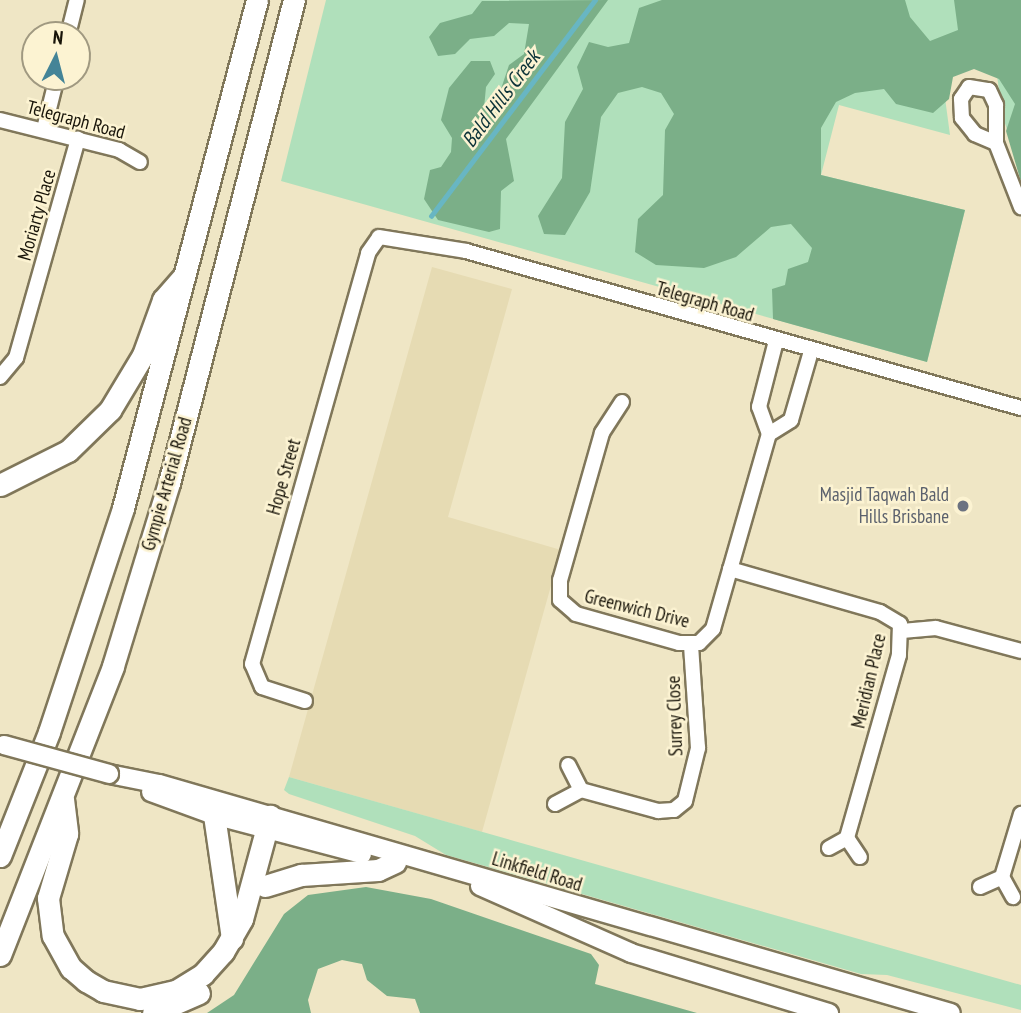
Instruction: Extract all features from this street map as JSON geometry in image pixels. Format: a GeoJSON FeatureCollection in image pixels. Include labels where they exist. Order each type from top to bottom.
{"type":"FeatureCollection","features":[{"type":"Feature","properties":{"kind":"highway","name":"Gympie Arterial Road"},"geometry":{"type":"LineString","coordinates":[[0,856],[89,616],[123,508],[257,0]]}},
{"type":"Feature","properties":{"kind":"highway","name":"Gympie Arterial Road"},"geometry":{"type":"LineString","coordinates":[[0,955],[113,666],[169,483],[294,0]]}},
{"type":"Feature","properties":{"kind":"highway"},"geometry":{"type":"LineString","coordinates":[[0,485],[68,451],[110,410],[143,355],[163,300],[186,274]]}},
{"type":"Feature","properties":{"kind":"highway"},"geometry":{"type":"LineString","coordinates":[[63,797],[67,834],[51,884],[50,923],[61,954],[86,981],[122,997],[158,998],[203,974],[232,939],[275,825]]}},
{"type":"Feature","properties":{"kind":"highway"},"geometry":{"type":"LineString","coordinates":[[214,815],[232,939]]}},
{"type":"Feature","properties":{"kind":"highway"},"geometry":{"type":"LineString","coordinates":[[153,1013],[193,998],[229,967],[253,925],[265,886],[275,825]]}},
{"type":"Feature","properties":{"kind":"highway"},"geometry":{"type":"LineString","coordinates":[[265,886],[301,875],[379,870],[395,862]]}},
{"type":"Feature","properties":{"kind":"main road","name":"Linkfield Road"},"geometry":{"type":"LineString","coordinates":[[1,745],[483,887],[631,953],[829,1013]]}},
{"type":"Feature","properties":{"kind":"main road","name":"Linkfield Road"},"geometry":{"type":"LineString","coordinates":[[109,775],[214,815],[275,825],[951,1013]]}},
{"type":"Feature","properties":{"kind":"street"},"geometry":{"type":"LineString","coordinates":[[72,21],[77,0]]}},
{"type":"Feature","properties":{"kind":"street"},"geometry":{"type":"LineString","coordinates":[[44,128],[53,91]]}},
{"type":"Feature","properties":{"kind":"street","name":"Telegraph Road"},"geometry":{"type":"LineString","coordinates":[[0,120],[44,128],[119,150],[140,162]]}},
{"type":"Feature","properties":{"kind":"street","name":"Moriarty Place"},"geometry":{"type":"LineString","coordinates":[[0,377],[16,358],[78,139]]}},
{"type":"Feature","properties":{"kind":"street"},"geometry":{"type":"LineString","coordinates":[[996,143],[1021,206]]}},
{"type":"Feature","properties":{"kind":"street","name":"Telegraph Road"},"geometry":{"type":"LineString","coordinates":[[379,237],[392,235],[466,251],[811,351],[1021,408]]}},
{"type":"Feature","properties":{"kind":"street","name":"Hope Street"},"geometry":{"type":"LineString","coordinates":[[305,701],[262,687],[252,664],[368,253],[379,237]]}},
{"type":"Feature","properties":{"kind":"street"},"geometry":{"type":"LineString","coordinates":[[769,434],[759,407],[776,341]]}},
{"type":"Feature","properties":{"kind":"street","name":"Greenwich Drive"},"geometry":{"type":"LineString","coordinates":[[621,402],[602,433],[560,580],[560,600],[576,614],[691,644],[711,633],[769,434],[790,420],[811,351]]}},
{"type":"Feature","properties":{"kind":"street","name":"Meridian Place"},"geometry":{"type":"LineString","coordinates":[[730,569],[880,612],[896,619],[902,631],[899,655],[847,838]]}},
{"type":"Feature","properties":{"kind":"street"},"geometry":{"type":"LineString","coordinates":[[902,631],[936,628],[1021,651]]}},
{"type":"Feature","properties":{"kind":"street","name":"Surrey Close"},"geometry":{"type":"LineString","coordinates":[[580,790],[658,811],[674,810],[685,801],[698,736],[691,644]]}},
{"type":"Feature","properties":{"kind":"street"},"geometry":{"type":"LineString","coordinates":[[555,804],[580,790],[568,765]]}},
{"type":"Feature","properties":{"kind":"street"},"geometry":{"type":"LineString","coordinates":[[1013,897],[1002,877],[1021,814]]}},
{"type":"Feature","properties":{"kind":"street"},"geometry":{"type":"LineString","coordinates":[[829,848],[847,838],[860,858]]}},
{"type":"Feature","properties":{"kind":"street"},"geometry":{"type":"LineString","coordinates":[[980,887],[1002,877]]}},
{"type":"Feature","properties":{"kind":"shaded area"},"geometry":{"type":"Polygon","coordinates":[[[432,267],[512,289],[448,517],[561,550],[482,832],[289,777],[432,267]]]}},
{"type":"Feature","properties":{"kind":"green space"},"geometry":{"type":"Polygon","coordinates":[[[326,0],[1021,0],[1021,173],[1002,114],[997,75],[964,64],[943,83],[950,135],[839,105],[821,175],[965,210],[927,362],[281,181],[326,0]]]}},
{"type":"Feature","properties":{"kind":"green space"},"geometry":{"type":"Polygon","coordinates":[[[608,0],[506,139],[514,181],[501,191],[500,229],[489,232],[438,220],[424,199],[430,170],[441,167],[451,152],[452,138],[441,120],[449,88],[471,61],[490,61],[495,74],[486,87],[484,108],[495,107],[509,65],[524,54],[529,24],[509,23],[494,36],[470,39],[455,54],[438,56],[429,37],[440,23],[472,14],[482,1],[608,0]]]}},
{"type":"Feature","properties":{"kind":"green space"},"geometry":{"type":"Polygon","coordinates":[[[662,0],[905,0],[910,17],[930,41],[958,30],[954,0],[1021,0],[1021,182],[1006,131],[1015,104],[999,79],[974,69],[953,77],[949,99],[933,113],[896,104],[884,89],[855,93],[836,102],[821,128],[821,175],[965,210],[927,362],[773,319],[772,289],[785,285],[788,269],[808,262],[812,248],[791,224],[771,227],[736,257],[704,268],[656,265],[635,252],[638,219],[663,195],[665,130],[674,114],[661,93],[642,87],[618,93],[601,117],[590,192],[565,235],[544,234],[538,216],[562,178],[565,122],[583,89],[577,67],[589,42],[608,47],[629,43],[639,8],[662,0]]]}},
{"type":"Feature","properties":{"kind":"green space"},"geometry":{"type":"Polygon","coordinates":[[[289,777],[1021,985],[1021,1010],[887,975],[861,974],[446,855],[415,836],[289,794],[284,790],[289,777]]]}},
{"type":"Feature","properties":{"kind":"green space"},"geometry":{"type":"Polygon","coordinates":[[[366,887],[431,899],[591,954],[599,965],[595,984],[697,1013],[420,1013],[415,999],[387,996],[367,980],[362,964],[342,960],[318,969],[308,1000],[311,1013],[207,1013],[234,995],[284,914],[308,895],[366,887]]]}},
{"type":"Feature","properties":{"kind":"waterway","name":"Bald Hills Creek"},"geometry":{"type":"LineString","coordinates":[[431,216],[595,0]]}},
{"type":"Feature","properties":{"kind":"place","name":"Masjid Taqwah Bald Hills Brisbane"},"geometry":{"type":"Point","coordinates":[963,506]}}]}
